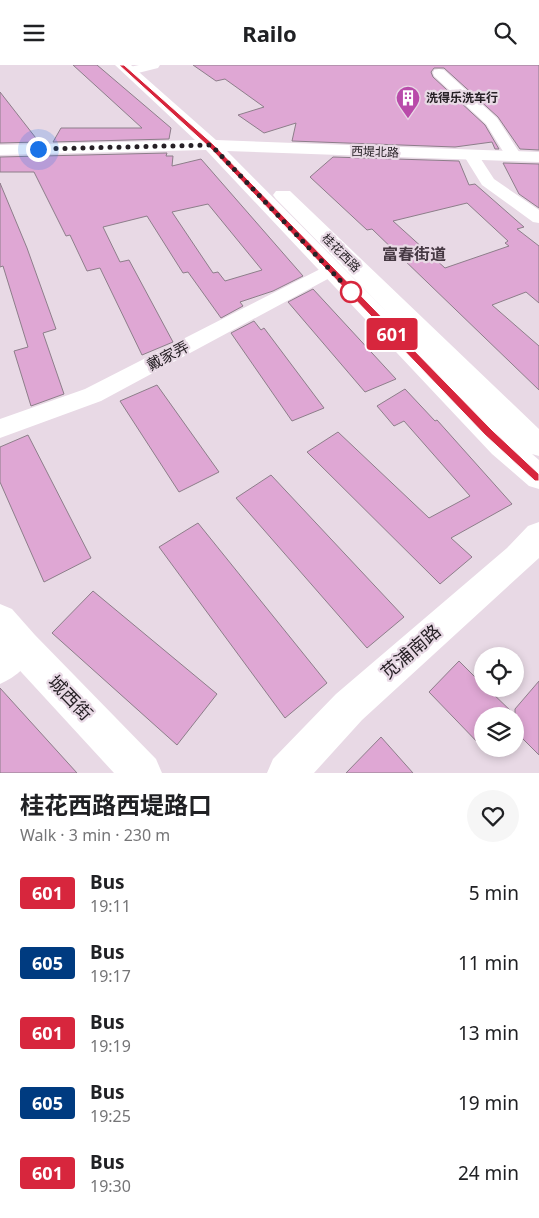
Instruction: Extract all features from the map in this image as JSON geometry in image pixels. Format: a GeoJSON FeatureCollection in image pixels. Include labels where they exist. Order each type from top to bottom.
{"type":"FeatureCollection","features":[{"type":"Feature","properties":{"kind":"main road","name":"桂花西路"},"geometry":{"type":"LineString","coordinates":[[138,67],[330,270],[502,446],[539,477]]}},
{"type":"Feature","properties":{"kind":"main road","name":"桂花西路"},"geometry":{"type":"LineString","coordinates":[[138,67],[234,146],[518,428],[539,445]]}},
{"type":"Feature","properties":{"kind":"main road","name":"西堤北路"},"geometry":{"type":"LineString","coordinates":[[0,149],[211,145],[515,158],[539,157]]}},
{"type":"Feature","properties":{"kind":"main road","name":"苋浦南路"},"geometry":{"type":"LineString","coordinates":[[287,773],[349,707],[518,558],[539,536]]}},
{"type":"Feature","properties":{"kind":"main road","name":"城西街"},"geometry":{"type":"LineString","coordinates":[[7,646],[142,773]]}},
{"type":"Feature","properties":{"kind":"street"},"geometry":{"type":"LineString","coordinates":[[439,73],[492,121],[515,158]]}},
{"type":"Feature","properties":{"kind":"street"},"geometry":{"type":"LineString","coordinates":[[472,156],[488,182],[539,218]]}},
{"type":"Feature","properties":{"kind":"street","name":"戴家弄"},"geometry":{"type":"LineString","coordinates":[[0,429],[94,395],[330,270]]}},
{"type":"Feature","properties":{"kind":"building"},"geometry":{"type":"Polygon","coordinates":[[[73,65],[97,65],[171,128],[169,139],[53,142],[61,128],[142,128],[73,65]]]}},
{"type":"Feature","properties":{"kind":"building"},"geometry":{"type":"Polygon","coordinates":[[[193,65],[539,65],[539,150],[520,149],[498,117],[444,68],[434,68],[431,72],[433,77],[485,125],[499,149],[495,149],[492,142],[455,147],[292,141],[296,123],[264,133],[238,115],[264,107],[225,79],[216,81],[193,65]]]}},
{"type":"Feature","properties":{"kind":"building"},"geometry":{"type":"Polygon","coordinates":[[[0,92],[39,142],[0,143],[0,92]]]}},
{"type":"Feature","properties":{"kind":"building"},"geometry":{"type":"Polygon","coordinates":[[[167,153],[166,156],[173,156],[172,166],[201,159],[303,276],[273,291],[240,302],[243,306],[221,318],[188,272],[183,273],[147,216],[103,227],[120,262],[129,260],[173,342],[142,355],[100,268],[87,271],[70,235],[66,236],[34,172],[0,172],[0,157],[167,153]],[[208,204],[172,212],[213,273],[218,272],[225,281],[262,270],[208,204]]]}},
{"type":"Feature","properties":{"kind":"building"},"geometry":{"type":"Polygon","coordinates":[[[333,157],[459,161],[469,185],[475,184],[524,227],[517,229],[539,246],[539,303],[526,292],[492,305],[539,346],[539,390],[372,229],[367,230],[310,177],[333,157]],[[467,203],[393,221],[445,268],[509,246],[505,243],[508,241],[467,203]]]}},
{"type":"Feature","properties":{"kind":"building"},"geometry":{"type":"Polygon","coordinates":[[[503,163],[539,164],[539,208],[519,194],[503,163]]]}},
{"type":"Feature","properties":{"kind":"building"},"geometry":{"type":"Polygon","coordinates":[[[0,183],[27,248],[56,329],[43,333],[64,394],[31,406],[14,351],[28,347],[3,266],[0,267],[0,183]]]}},
{"type":"Feature","properties":{"kind":"building"},"geometry":{"type":"Polygon","coordinates":[[[313,289],[396,379],[365,392],[288,302],[313,289]]]}},
{"type":"Feature","properties":{"kind":"building"},"geometry":{"type":"Polygon","coordinates":[[[254,321],[261,330],[264,328],[324,408],[292,421],[231,333],[254,321]]]}},
{"type":"Feature","properties":{"kind":"building"},"geometry":{"type":"Polygon","coordinates":[[[157,385],[219,472],[179,492],[120,401],[157,385]]]}},
{"type":"Feature","properties":{"kind":"building"},"geometry":{"type":"Polygon","coordinates":[[[405,389],[435,421],[437,420],[512,504],[451,538],[472,557],[440,584],[307,452],[338,432],[429,518],[470,496],[404,421],[394,426],[377,406],[405,389]]]}},
{"type":"Feature","properties":{"kind":"building"},"geometry":{"type":"Polygon","coordinates":[[[28,435],[91,558],[44,582],[0,482],[0,447],[28,435]]]}},
{"type":"Feature","properties":{"kind":"building"},"geometry":{"type":"Polygon","coordinates":[[[271,475],[404,617],[367,648],[236,498],[271,475]]]}},
{"type":"Feature","properties":{"kind":"building"},"geometry":{"type":"Polygon","coordinates":[[[198,523],[327,683],[285,718],[159,547],[198,523]]]}},
{"type":"Feature","properties":{"kind":"building"},"geometry":{"type":"Polygon","coordinates":[[[93,591],[217,694],[177,745],[52,633],[93,591]]]}},
{"type":"Feature","properties":{"kind":"building"},"geometry":{"type":"Polygon","coordinates":[[[459,661],[474,676],[474,697],[496,697],[507,707],[474,707],[474,739],[429,692],[459,661]]]}},
{"type":"Feature","properties":{"kind":"building"},"geometry":{"type":"Polygon","coordinates":[[[539,681],[539,755],[524,740],[524,707],[517,707],[539,681]]]}},
{"type":"Feature","properties":{"kind":"building"},"geometry":{"type":"Polygon","coordinates":[[[0,688],[77,773],[0,773],[0,688]]]}},
{"type":"Feature","properties":{"kind":"building"},"geometry":{"type":"Polygon","coordinates":[[[381,737],[413,773],[346,773],[381,737]]]}},
{"type":"Feature","properties":{"kind":"bus line","name":"601"},"geometry":{"type":"LineString","coordinates":[[122,65],[211,145],[502,446],[539,477]]}},
{"type":"Feature","properties":{"kind":"place","name":"洗得乐洗车行"},"geometry":{"type":"Point","coordinates":[408,119]}},
{"type":"Feature","properties":{"kind":"district","name":"富春街道"},"geometry":{"type":"Point","coordinates":[414,254]}},
{"type":"Feature","properties":{"kind":"route"},"geometry":{"type":"LineString","coordinates":[[38,149],[211,145],[356,297],[351,292]]}}]}
